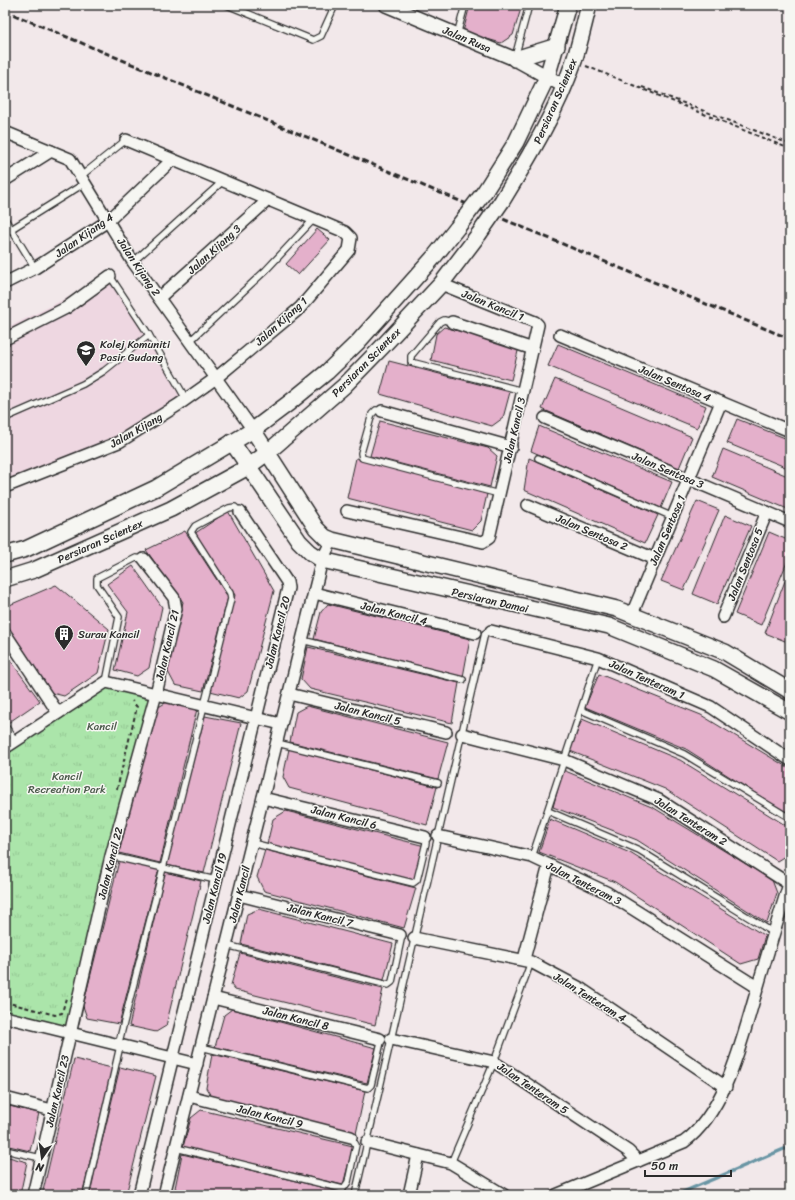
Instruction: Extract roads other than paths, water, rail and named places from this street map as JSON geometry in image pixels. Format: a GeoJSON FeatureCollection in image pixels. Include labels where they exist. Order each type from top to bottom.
{"type":"FeatureCollection","features":[{"type":"Feature","properties":{"kind":"main road","name":"Persiaran Scientex"},"geometry":{"type":"LineString","coordinates":[[5,555],[26,549],[156,488],[253,430],[328,372],[358,342],[434,257],[485,191],[516,142],[547,77],[568,5]]}},
{"type":"Feature","properties":{"kind":"main road","name":"Persiaran Scientex"},"geometry":{"type":"LineString","coordinates":[[5,579],[34,570],[171,509],[248,467],[267,453],[344,386],[441,284],[502,201],[534,149],[564,86],[574,61],[589,5]]}},
{"type":"Feature","properties":{"kind":"main road"},"geometry":{"type":"LineString","coordinates":[[515,59],[557,46]]}},
{"type":"Feature","properties":{"kind":"main road","name":"Persiaran Damai"},"geometry":{"type":"LineString","coordinates":[[253,430],[316,528],[325,537],[332,540],[616,608],[725,652],[790,691]]}},
{"type":"Feature","properties":{"kind":"main road","name":"Persiaran Damai"},"geometry":{"type":"LineString","coordinates":[[232,442],[299,541],[310,552],[322,560],[609,626],[714,669],[790,712]]}},
{"type":"Feature","properties":{"kind":"street","name":"Jalan Rusa"},"geometry":{"type":"LineString","coordinates":[[386,5],[515,59],[564,86]]}},
{"type":"Feature","properties":{"kind":"street","name":"Jalan Kijang 2"},"geometry":{"type":"LineString","coordinates":[[5,132],[70,159],[134,262],[253,430]]}},
{"type":"Feature","properties":{"kind":"street"},"geometry":{"type":"LineString","coordinates":[[126,140],[314,219]]}},
{"type":"Feature","properties":{"kind":"street"},"geometry":{"type":"LineString","coordinates":[[5,180],[51,151]]}},
{"type":"Feature","properties":{"kind":"street","name":"Jalan Kijang 4"},"geometry":{"type":"LineString","coordinates":[[5,283],[35,268],[108,221],[172,160]]}},
{"type":"Feature","properties":{"kind":"street","name":"Jalan Kijang 3"},"geometry":{"type":"LineString","coordinates":[[159,298],[268,200]]}},
{"type":"Feature","properties":{"kind":"street","name":"Jalan Kijang 1"},"geometry":{"type":"LineString","coordinates":[[216,378],[300,308],[349,250],[351,238],[345,232],[314,219]]}},
{"type":"Feature","properties":{"kind":"street"},"geometry":{"type":"LineString","coordinates":[[5,339],[66,308],[110,276]]}},
{"type":"Feature","properties":{"kind":"street","name":"Jalan Kancil 1"},"geometry":{"type":"LineString","coordinates":[[441,284],[535,322],[538,325],[538,330]]}},
{"type":"Feature","properties":{"kind":"street"},"geometry":{"type":"LineString","coordinates":[[452,322],[533,349]]}},
{"type":"Feature","properties":{"kind":"street","name":"Jalan Kancil 3"},"geometry":{"type":"LineString","coordinates":[[347,512],[483,542],[488,540],[538,330]]}},
{"type":"Feature","properties":{"kind":"street","name":"Jalan Sentosa 4"},"geometry":{"type":"LineString","coordinates":[[560,335],[790,431]]}},
{"type":"Feature","properties":{"kind":"street","name":"Jalan Kijang"},"geometry":{"type":"LineString","coordinates":[[5,487],[119,442],[216,378]]}},
{"type":"Feature","properties":{"kind":"street","name":"Jalan Sentosa 1"},"geometry":{"type":"LineString","coordinates":[[632,614],[721,402]]}},
{"type":"Feature","properties":{"kind":"street"},"geometry":{"type":"LineString","coordinates":[[382,411],[510,447]]}},
{"type":"Feature","properties":{"kind":"street","name":"Jalan Sentosa 3"},"geometry":{"type":"LineString","coordinates":[[545,418],[790,522]]}},
{"type":"Feature","properties":{"kind":"street","name":"Jalan Sentosa 2"},"geometry":{"type":"LineString","coordinates":[[528,505],[655,560]]}},
{"type":"Feature","properties":{"kind":"street","name":"Jalan Kancil 20"},"geometry":{"type":"LineString","coordinates":[[240,512],[288,586],[256,718]]}},
{"type":"Feature","properties":{"kind":"street","name":"Jalan Sentosa 5"},"geometry":{"type":"LineString","coordinates":[[723,617],[766,512]]}},
{"type":"Feature","properties":{"kind":"street","name":"Jalan Kancil"},"geometry":{"type":"LineString","coordinates":[[164,1195],[322,560],[332,540]]}},
{"type":"Feature","properties":{"kind":"street","name":"Jalan Kancil 21"},"geometry":{"type":"LineString","coordinates":[[144,559],[176,603],[156,694]]}},
{"type":"Feature","properties":{"kind":"street","name":"Jalan Kancil 4"},"geometry":{"type":"LineString","coordinates":[[314,593],[475,632]]}},
{"type":"Feature","properties":{"kind":"street","name":"Jalan Tenteram 1"},"geometry":{"type":"LineString","coordinates":[[491,631],[598,658],[711,707],[790,760]]}},
{"type":"Feature","properties":{"kind":"street"},"geometry":{"type":"LineString","coordinates":[[5,633],[58,713]]}},
{"type":"Feature","properties":{"kind":"street"},"geometry":{"type":"LineString","coordinates":[[5,748],[106,682],[281,724]]}},
{"type":"Feature","properties":{"kind":"street","name":"Jalan Kancil 22"},"geometry":{"type":"LineString","coordinates":[[69,1034],[111,856],[156,694]]}},
{"type":"Feature","properties":{"kind":"street","name":"Jalan Kancil 5"},"geometry":{"type":"LineString","coordinates":[[289,694],[446,732]]}},
{"type":"Feature","properties":{"kind":"street","name":"Jalan Kancil 19"},"geometry":{"type":"LineString","coordinates":[[139,1195],[256,718]]}},
{"type":"Feature","properties":{"kind":"street","name":"Jalan Tenteram 2"},"geometry":{"type":"LineString","coordinates":[[462,734],[564,760],[659,800],[790,882]]}},
{"type":"Feature","properties":{"kind":"street","name":"Jalan Kancil 6"},"geometry":{"type":"LineString","coordinates":[[263,798],[425,837]]}},
{"type":"Feature","properties":{"kind":"street","name":"Jalan Tenteram 3"},"geometry":{"type":"LineString","coordinates":[[438,836],[532,857],[549,864],[606,892],[758,987]]}},
{"type":"Feature","properties":{"kind":"street"},"geometry":{"type":"LineString","coordinates":[[527,960],[549,864]]}},
{"type":"Feature","properties":{"kind":"street"},"geometry":{"type":"LineString","coordinates":[[556,1195],[684,1142],[697,1133],[726,1086],[750,1016],[790,882]]}},
{"type":"Feature","properties":{"kind":"street","name":"Jalan Kancil 7"},"geometry":{"type":"LineString","coordinates":[[239,895],[400,935]]}},
{"type":"Feature","properties":{"kind":"street","name":"Jalan Tenteram 4"},"geometry":{"type":"LineString","coordinates":[[414,938],[527,960],[580,988],[726,1086]]}},
{"type":"Feature","properties":{"kind":"street","name":"Jalan Kancil 8"},"geometry":{"type":"LineString","coordinates":[[213,998],[385,1039]]}},
{"type":"Feature","properties":{"kind":"street"},"geometry":{"type":"LineString","coordinates":[[5,1017],[69,1034],[197,1064]]}},
{"type":"Feature","properties":{"kind":"street","name":"Jalan Kancil 23"},"geometry":{"type":"LineString","coordinates":[[33,1195],[69,1034]]}},
{"type":"Feature","properties":{"kind":"street","name":"Jalan Tenteram 5"},"geometry":{"type":"LineString","coordinates":[[385,1039],[494,1062],[628,1151],[638,1161]]}},
{"type":"Feature","properties":{"kind":"street","name":"Jalan Kancil 9"},"geometry":{"type":"LineString","coordinates":[[189,1096],[351,1137]]}},
{"type":"Feature","properties":{"kind":"street"},"geometry":{"type":"LineString","coordinates":[[5,1098],[52,1110]]}},
{"type":"Feature","properties":{"kind":"street"},"geometry":{"type":"LineString","coordinates":[[367,1142],[451,1163],[504,1195]]}},
{"type":"Feature","properties":{"kind":"street"},"geometry":{"type":"LineString","coordinates":[[409,1195],[418,1154]]}},
{"type":"Feature","properties":{"kind":"lane"},"geometry":{"type":"LineString","coordinates":[[227,5],[313,40],[321,36],[335,5]]}},
{"type":"Feature","properties":{"kind":"lane"},"geometry":{"type":"LineString","coordinates":[[457,35],[465,5]]}},
{"type":"Feature","properties":{"kind":"lane"},"geometry":{"type":"LineString","coordinates":[[515,59],[529,5]]}},
{"type":"Feature","properties":{"kind":"lane"},"geometry":{"type":"LineString","coordinates":[[5,233],[83,180],[126,140]]}},
{"type":"Feature","properties":{"kind":"lane"},"geometry":{"type":"LineString","coordinates":[[134,262],[223,181]]}},
{"type":"Feature","properties":{"kind":"lane"},"geometry":{"type":"LineString","coordinates":[[5,219],[35,268]]}},
{"type":"Feature","properties":{"kind":"lane"},"geometry":{"type":"LineString","coordinates":[[190,341],[266,270],[314,219]]}},
{"type":"Feature","properties":{"kind":"lane"},"geometry":{"type":"LineString","coordinates":[[110,276],[149,335],[186,399]]}},
{"type":"Feature","properties":{"kind":"lane"},"geometry":{"type":"LineString","coordinates":[[452,322],[444,320],[440,322],[411,356],[411,362],[523,391]]}},
{"type":"Feature","properties":{"kind":"lane"},"geometry":{"type":"LineString","coordinates":[[5,418],[83,384],[104,371],[149,335]]}},
{"type":"Feature","properties":{"kind":"lane"},"geometry":{"type":"LineString","coordinates":[[382,411],[376,410],[372,414],[361,453],[362,458],[499,494]]}},
{"type":"Feature","properties":{"kind":"lane"},"geometry":{"type":"LineString","coordinates":[[538,458],[673,517]]}},
{"type":"Feature","properties":{"kind":"lane"},"geometry":{"type":"LineString","coordinates":[[86,1195],[119,1046],[162,868],[232,597],[191,532],[195,526],[229,508],[235,507],[240,512]]}},
{"type":"Feature","properties":{"kind":"lane"},"geometry":{"type":"LineString","coordinates":[[106,682],[119,617],[97,585],[97,578],[136,558],[144,559]]}},
{"type":"Feature","properties":{"kind":"lane"},"geometry":{"type":"LineString","coordinates":[[355,1195],[367,1142],[385,1039],[414,938],[485,633],[491,631]]}},
{"type":"Feature","properties":{"kind":"lane"},"geometry":{"type":"LineString","coordinates":[[302,640],[463,680]]}},
{"type":"Feature","properties":{"kind":"lane"},"geometry":{"type":"LineString","coordinates":[[532,857],[598,658]]}},
{"type":"Feature","properties":{"kind":"lane"},"geometry":{"type":"LineString","coordinates":[[581,710],[684,754],[790,818]]}},
{"type":"Feature","properties":{"kind":"lane"},"geometry":{"type":"LineString","coordinates":[[5,726],[16,741]]}},
{"type":"Feature","properties":{"kind":"lane"},"geometry":{"type":"LineString","coordinates":[[276,743],[438,783]]}},
{"type":"Feature","properties":{"kind":"lane"},"geometry":{"type":"LineString","coordinates":[[548,811],[639,850],[774,933]]}},
{"type":"Feature","properties":{"kind":"lane"},"geometry":{"type":"LineString","coordinates":[[252,843],[413,883],[417,880],[426,843],[425,837]]}},
{"type":"Feature","properties":{"kind":"lane"},"geometry":{"type":"LineString","coordinates":[[111,856],[216,880]]}},
{"type":"Feature","properties":{"kind":"lane"},"geometry":{"type":"LineString","coordinates":[[226,945],[388,985],[392,982],[401,940],[400,935]]}},
{"type":"Feature","properties":{"kind":"lane"},"geometry":{"type":"LineString","coordinates":[[451,1163],[494,1062],[527,960]]}},
{"type":"Feature","properties":{"kind":"lane"},"geometry":{"type":"LineString","coordinates":[[201,1047],[368,1088],[371,1086],[382,1042],[385,1039]]}},
{"type":"Feature","properties":{"kind":"lane"},"geometry":{"type":"LineString","coordinates":[[176,1148],[343,1189],[348,1182],[356,1145],[351,1137]]}},
{"type":"Feature","properties":{"kind":"lane"},"geometry":{"type":"LineString","coordinates":[[5,1150],[42,1158]]}},
{"type":"Feature","properties":{"kind":"waterway"},"geometry":{"type":"LineString","coordinates":[[676,1195],[784,1149],[790,1149]]}},
{"type":"Feature","properties":{"kind":"railway"},"geometry":{"type":"LineString","coordinates":[[5,11],[790,339]]}},
{"type":"Feature","properties":{"kind":"place","name":"Kolej Komuniti Pasir Gudang"},"geometry":{"type":"Point","coordinates":[86,367]}},
{"type":"Feature","properties":{"kind":"place","name":"Surau Kancil"},"geometry":{"type":"Point","coordinates":[64,651]}},
{"type":"Feature","properties":{"kind":"park label","name":"Kancil"},"geometry":{"type":"Point","coordinates":[102,726]}},
{"type":"Feature","properties":{"kind":"park label","name":"Kancil Recreation Park"},"geometry":{"type":"Point","coordinates":[67,782]}}]}
